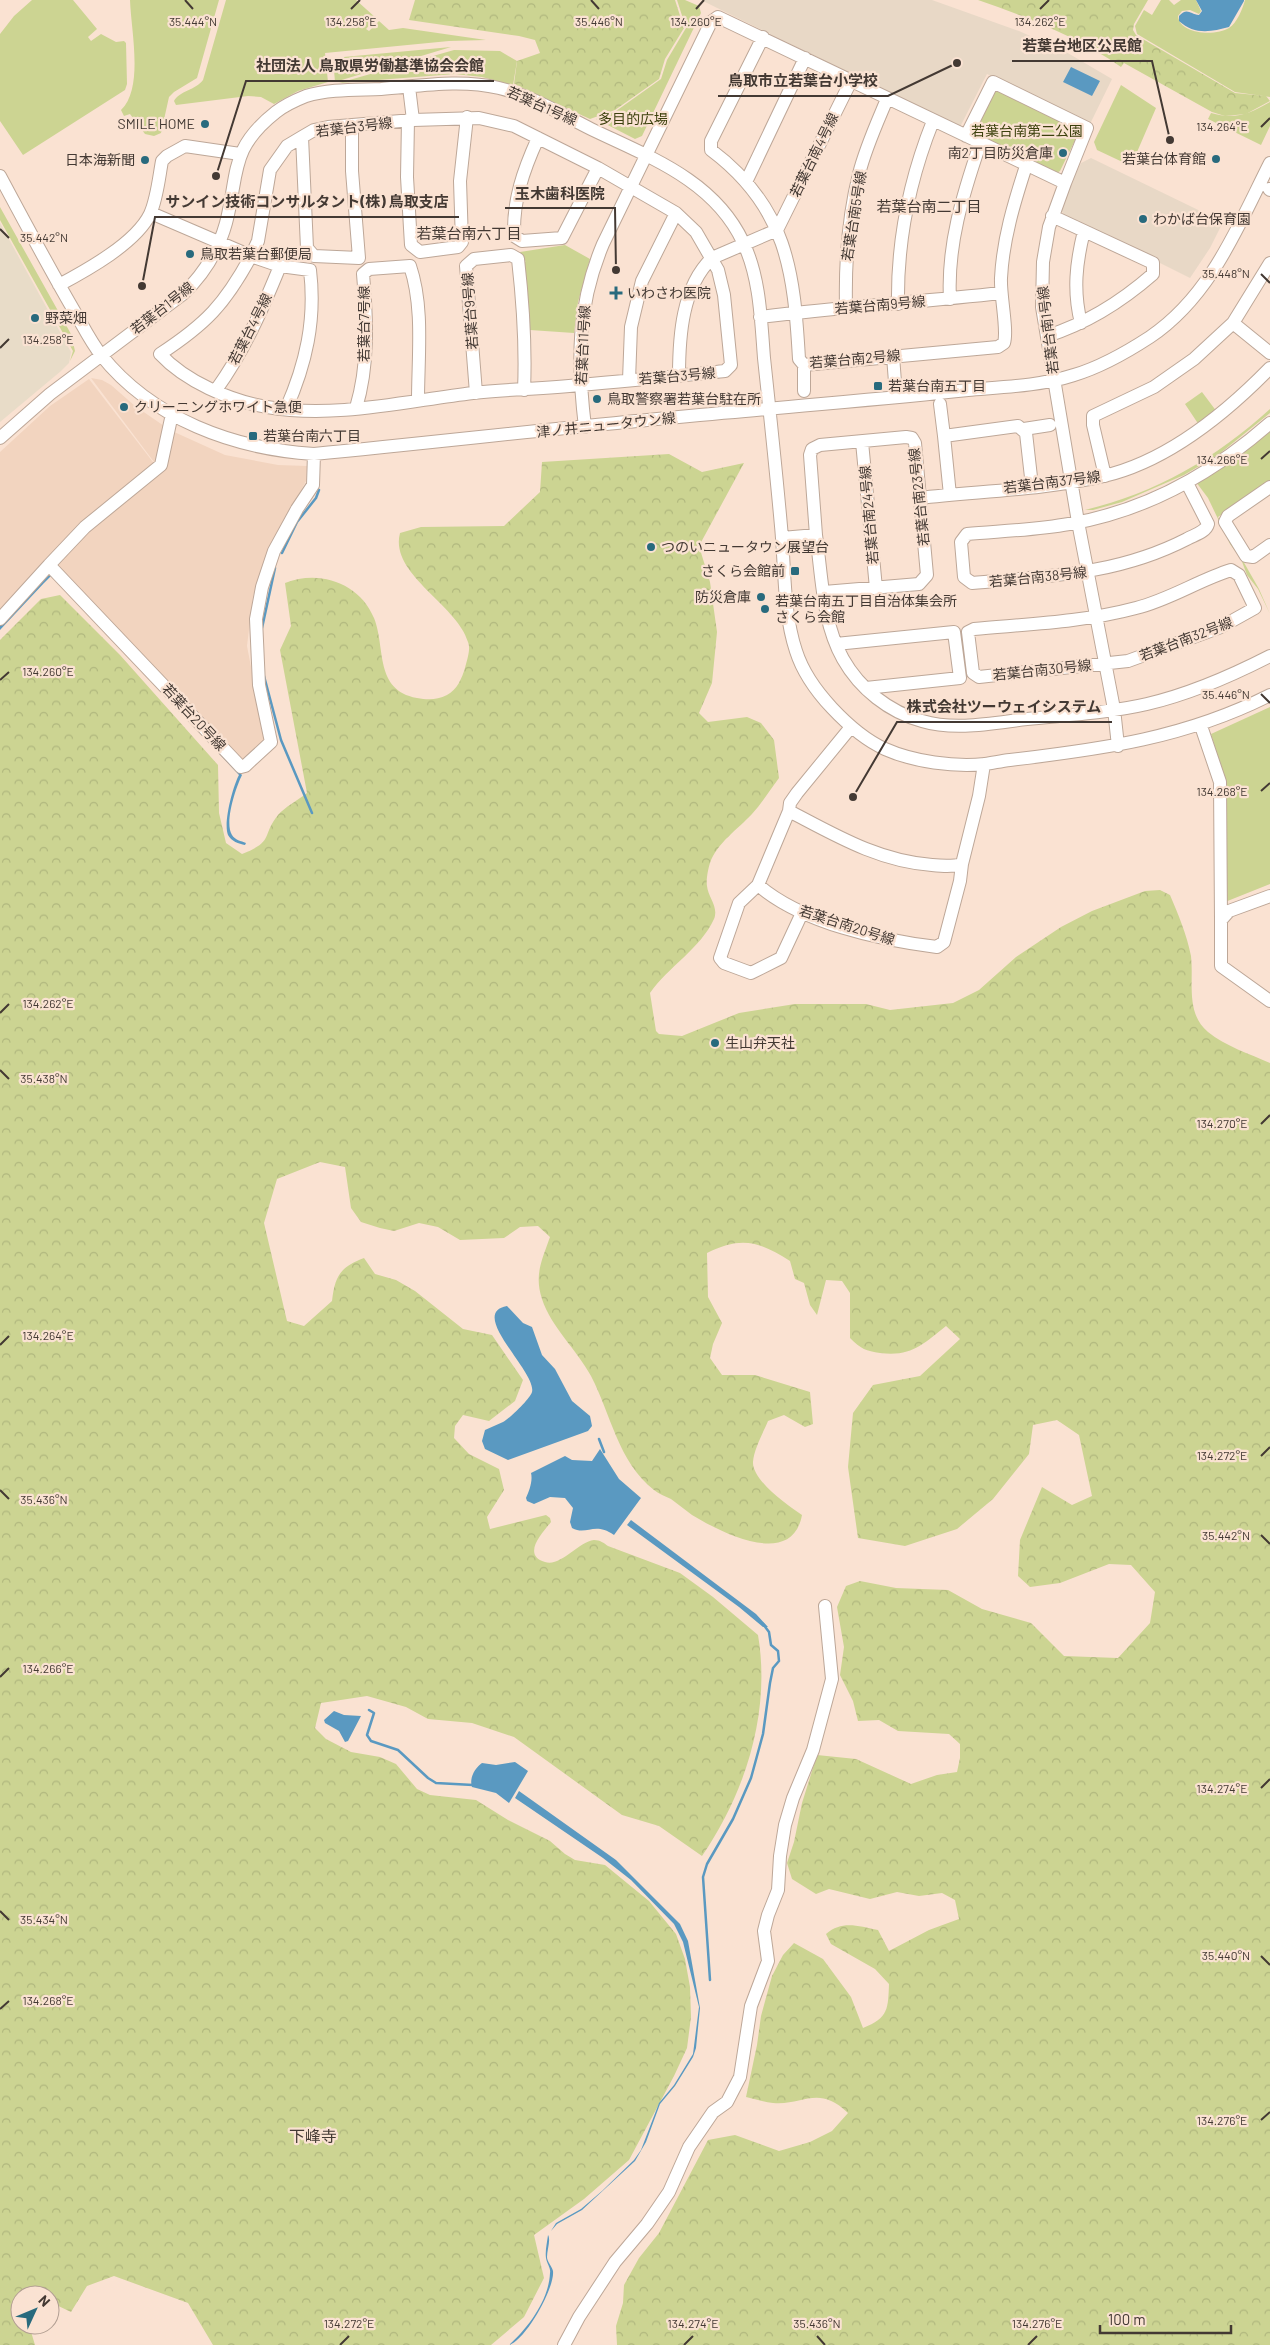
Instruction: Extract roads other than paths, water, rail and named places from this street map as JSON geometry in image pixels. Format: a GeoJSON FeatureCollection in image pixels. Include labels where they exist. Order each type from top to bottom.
{"type":"FeatureCollection","features":[{"type":"Feature","properties":{"kind":"street"},"geometry":{"type":"LineString","coordinates":[[646,155],[711,22],[718,17],[980,144],[1065,183]]}},
{"type":"Feature","properties":{"kind":"street","name":"若葉台南2号線"},"geometry":{"type":"LineString","coordinates":[[762,37],[711,141],[711,150],[746,182],[769,213],[777,230],[788,259],[797,313],[799,359],[804,365],[1002,345],[1005,339],[1001,293],[1007,228],[1026,166]]}},
{"type":"Feature","properties":{"kind":"street"},"geometry":{"type":"LineString","coordinates":[[746,182],[805,58]]}},
{"type":"Feature","properties":{"kind":"street","name":"若葉台南4号線"},"geometry":{"type":"LineString","coordinates":[[777,230],[851,81]]}},
{"type":"Feature","properties":{"kind":"street","name":"若葉台南1号線"},"geometry":{"type":"LineString","coordinates":[[966,136],[993,82],[1088,128],[1052,216],[1041,282],[1054,381],[1078,522],[1114,709],[1118,746]]}},
{"type":"Feature","properties":{"kind":"street","name":"若葉台1号線"},"geometry":{"type":"LineString","coordinates":[[0,438],[50,394],[100,354],[183,294],[200,278],[212,258],[225,228],[236,164],[240,154],[270,116],[303,97],[343,91],[470,83],[512,92],[646,155],[686,177],[705,192],[728,216],[744,244],[752,265],[770,409],[782,538],[785,595],[796,652],[818,693],[851,727],[884,749],[912,757],[946,763],[984,764],[1118,746],[1201,726],[1270,695]]}},
{"type":"Feature","properties":{"kind":"street"},"geometry":{"type":"LineString","coordinates":[[409,87],[410,120],[407,177],[411,245],[420,252],[458,247],[462,242],[460,180],[467,117]]}},
{"type":"Feature","properties":{"kind":"street","name":"若葉台南5号線"},"geometry":{"type":"LineString","coordinates":[[846,307],[845,269],[848,232],[859,172],[887,99]]}},
{"type":"Feature","properties":{"kind":"street","name":"若葉台3号線"},"geometry":{"type":"LineString","coordinates":[[467,117],[514,126],[632,186],[676,213],[696,232],[718,270],[724,295],[731,365],[725,371],[476,393],[356,408],[314,411],[265,407],[216,390],[193,379],[160,354],[219,308],[234,288],[258,241],[270,170],[287,146],[314,130],[410,120],[467,117]]}},
{"type":"Feature","properties":{"kind":"street"},"geometry":{"type":"LineString","coordinates":[[898,304],[898,268],[909,191],[933,121]]}},
{"type":"Feature","properties":{"kind":"street"},"geometry":{"type":"LineString","coordinates":[[302,137],[307,248],[314,256],[359,258],[352,171],[352,126]]}},
{"type":"Feature","properties":{"kind":"street"},"geometry":{"type":"LineString","coordinates":[[538,138],[524,170],[514,215],[514,236],[522,242],[562,238],[598,168]]}},
{"type":"Feature","properties":{"kind":"street"},"geometry":{"type":"LineString","coordinates":[[950,299],[952,243],[964,191],[980,144]]}},
{"type":"Feature","properties":{"kind":"street"},"geometry":{"type":"LineString","coordinates":[[59,285],[84,272],[122,245],[144,224],[151,213],[162,161],[175,150],[185,146],[240,154]]}},
{"type":"Feature","properties":{"kind":"street","name":"若葉台11号線"},"geometry":{"type":"LineString","coordinates":[[585,427],[580,385],[582,310],[600,252],[646,155]]}},
{"type":"Feature","properties":{"kind":"street","name":"津ノ井ニュータウン線"},"geometry":{"type":"LineString","coordinates":[[1,183],[100,354],[134,388],[158,407],[217,436],[293,453],[314,454],[1054,381],[1104,364],[1151,336],[1193,298],[1222,259],[1270,163]]}},
{"type":"Feature","properties":{"kind":"street"},"geometry":{"type":"LineString","coordinates":[[151,213],[250,256],[280,266],[310,270],[313,294],[312,325],[300,380],[286,409]]}},
{"type":"Feature","properties":{"kind":"street"},"geometry":{"type":"LineString","coordinates":[[629,380],[631,327],[642,281],[676,213]]}},
{"type":"Feature","properties":{"kind":"street"},"geometry":{"type":"LineString","coordinates":[[1047,336],[1081,324],[1127,297],[1153,274],[1153,263],[1052,216]]}},
{"type":"Feature","properties":{"kind":"street"},"geometry":{"type":"LineString","coordinates":[[679,376],[679,338],[688,301],[704,266],[712,258],[777,230]]}},
{"type":"Feature","properties":{"kind":"street"},"geometry":{"type":"LineString","coordinates":[[1081,324],[1076,303],[1075,280],[1084,231]]}},
{"type":"Feature","properties":{"kind":"street","name":"若葉台9号線"},"geometry":{"type":"LineString","coordinates":[[476,393],[466,266],[474,259],[511,255],[518,259],[522,297],[526,349],[524,390]]}},
{"type":"Feature","properties":{"kind":"street"},"geometry":{"type":"LineString","coordinates":[[1105,476],[1093,425],[1093,416],[1132,399],[1176,373],[1234,322],[1270,263]]}},
{"type":"Feature","properties":{"kind":"street","name":"若葉台4号線"},"geometry":{"type":"LineString","coordinates":[[216,390],[253,330],[280,266]]}},
{"type":"Feature","properties":{"kind":"street","name":"若葉台7号線"},"geometry":{"type":"LineString","coordinates":[[356,408],[361,392],[366,341],[363,274],[369,269],[410,266],[414,279],[418,326],[418,400]]}},
{"type":"Feature","properties":{"kind":"street","name":"若葉台南9号線"},"geometry":{"type":"LineString","coordinates":[[760,317],[1001,293]]}},
{"type":"Feature","properties":{"kind":"street"},"geometry":{"type":"LineString","coordinates":[[1234,322],[1270,353]]}},
{"type":"Feature","properties":{"kind":"street"},"geometry":{"type":"LineString","coordinates":[[893,356],[895,382]]}},
{"type":"Feature","properties":{"kind":"street"},"geometry":{"type":"LineString","coordinates":[[804,365],[804,391]]}},
{"type":"Feature","properties":{"kind":"street","name":"若葉台南37号線"},"geometry":{"type":"LineString","coordinates":[[919,498],[1105,476],[1133,466],[1167,450],[1203,428],[1238,401],[1270,368]]}},
{"type":"Feature","properties":{"kind":"street"},"geometry":{"type":"LineString","coordinates":[[940,404],[950,494]]}},
{"type":"Feature","properties":{"kind":"street"},"geometry":{"type":"LineString","coordinates":[[0,619],[85,527],[160,465],[172,414]]}},
{"type":"Feature","properties":{"kind":"street","name":"若葉台南38号線"},"geometry":{"type":"LineString","coordinates":[[1187,484],[1207,518],[1207,528],[1181,542],[1128,564],[1088,573],[972,584],[964,577],[961,542],[967,534],[1078,522],[1124,509],[1187,484],[1240,449],[1270,423]]}},
{"type":"Feature","properties":{"kind":"street"},"geometry":{"type":"LineString","coordinates":[[944,436],[1018,426],[1024,430],[1050,425]]}},
{"type":"Feature","properties":{"kind":"street"},"geometry":{"type":"LineString","coordinates":[[1024,430],[1032,486]]}},
{"type":"Feature","properties":{"kind":"street","name":"若葉台南23号線"},"geometry":{"type":"LineString","coordinates":[[824,592],[919,584],[927,574],[915,443],[912,438],[906,437],[817,446],[811,452],[816,535],[827,621],[843,660],[866,688],[881,702],[909,716],[940,725],[972,725],[1114,709],[1146,704],[1191,691],[1270,656]]}},
{"type":"Feature","properties":{"kind":"street","name":"若葉台南24号線"},"geometry":{"type":"LineString","coordinates":[[862,442],[876,588]]}},
{"type":"Feature","properties":{"kind":"street","name":"若葉台20号線"},"geometry":{"type":"LineString","coordinates":[[50,565],[236,763],[241,767],[245,766],[271,742],[272,738],[259,685],[256,654],[256,619],[262,587],[274,551],[297,509],[313,485],[314,454]]}},
{"type":"Feature","properties":{"kind":"street"},"geometry":{"type":"LineString","coordinates":[[1270,487],[1228,516],[1225,522],[1246,556],[1253,557],[1270,545]]}},
{"type":"Feature","properties":{"kind":"street"},"geometry":{"type":"LineString","coordinates":[[782,538],[816,535]]}},
{"type":"Feature","properties":{"kind":"street","name":"若葉台南32号線"},"geometry":{"type":"LineString","coordinates":[[1097,618],[1138,608],[1231,570],[1238,575],[1255,606],[1250,612],[1221,627],[1128,661],[1104,663]]}},
{"type":"Feature","properties":{"kind":"street","name":"若葉台南30号線"},"geometry":{"type":"LineString","coordinates":[[1097,618],[974,629],[968,632],[973,673],[979,677],[1104,663]]}},
{"type":"Feature","properties":{"kind":"street"},"geometry":{"type":"LineString","coordinates":[[836,644],[954,632],[960,678],[866,688]]}},
{"type":"Feature","properties":{"kind":"street"},"geometry":{"type":"LineString","coordinates":[[1201,726],[1220,782],[1221,966],[1270,1001]]}},
{"type":"Feature","properties":{"kind":"street"},"geometry":{"type":"LineString","coordinates":[[802,913],[781,958],[751,973],[724,963],[720,958],[739,903],[758,884],[789,811],[790,804],[851,727]]}},
{"type":"Feature","properties":{"kind":"street","name":"若葉台南20号線"},"geometry":{"type":"LineString","coordinates":[[758,884],[769,894],[802,913],[879,939],[937,947],[944,942],[960,881],[962,864],[979,796],[984,764]]}},
{"type":"Feature","properties":{"kind":"street"},"geometry":{"type":"LineString","coordinates":[[789,811],[866,850],[922,864],[953,866],[962,864]]}},
{"type":"Feature","properties":{"kind":"street"},"geometry":{"type":"LineString","coordinates":[[1220,920],[1230,911],[1270,896]]}},
{"type":"Feature","properties":{"kind":"street"},"geometry":{"type":"LineString","coordinates":[[564,2345],[579,2317],[615,2262],[647,2224],[669,2192],[689,2147],[713,2112],[727,2102],[740,2077],[751,2006],[768,1961],[764,1931],[778,1890],[780,1856],[785,1825],[793,1798],[813,1750],[832,1679],[825,1606]]}},
{"type":"Feature","properties":{"kind":"water"},"geometry":{"type":"Polygon","coordinates":[[[1196,0],[1244,1],[1229,27],[1203,31],[1191,29],[1179,21],[1179,16],[1184,12],[1199,15],[1202,11],[1196,0]]]}},
{"type":"Feature","properties":{"kind":"water"},"geometry":{"type":"Polygon","coordinates":[[[1071,67],[1100,81],[1092,96],[1063,82],[1071,67]]]}},
{"type":"Feature","properties":{"kind":"water"},"geometry":{"type":"Polygon","coordinates":[[[51,573],[242,775],[234,796],[229,822],[232,835],[246,843],[245,845],[231,839],[227,829],[229,805],[239,775],[54,577],[51,576],[0,630],[0,626],[51,573]]]}},
{"type":"Feature","properties":{"kind":"water"},"geometry":{"type":"Polygon","coordinates":[[[507,1306],[523,1323],[532,1327],[542,1355],[555,1369],[572,1401],[590,1416],[592,1426],[588,1431],[508,1460],[485,1449],[482,1441],[485,1430],[510,1417],[524,1404],[532,1392],[531,1383],[525,1371],[506,1344],[495,1320],[497,1311],[507,1306]]]}},
{"type":"Feature","properties":{"kind":"water"},"geometry":{"type":"Polygon","coordinates":[[[600,1449],[619,1479],[641,1498],[614,1535],[601,1529],[577,1530],[572,1528],[570,1522],[573,1508],[565,1498],[550,1497],[534,1504],[527,1501],[531,1473],[565,1456],[572,1460],[592,1461],[600,1449]]]}},
{"type":"Feature","properties":{"kind":"water"},"geometry":{"type":"Polygon","coordinates":[[[631,1520],[756,1614],[768,1627],[763,1627],[739,1607],[627,1525],[631,1520]]]}},
{"type":"Feature","properties":{"kind":"water"},"geometry":{"type":"Polygon","coordinates":[[[334,1711],[344,1715],[361,1716],[348,1741],[345,1742],[339,1731],[325,1723],[324,1720],[334,1711]]]}},
{"type":"Feature","properties":{"kind":"water"},"geometry":{"type":"Polygon","coordinates":[[[515,1762],[528,1771],[509,1803],[496,1793],[472,1787],[471,1780],[473,1774],[482,1763],[496,1765],[515,1762]]]}},
{"type":"Feature","properties":{"kind":"water"},"geometry":{"type":"Polygon","coordinates":[[[519,1791],[616,1860],[680,1924],[688,1941],[700,2008],[696,2048],[693,2057],[675,2086],[660,2104],[646,2142],[635,2161],[582,2210],[557,2224],[551,2231],[556,2223],[581,2209],[602,2191],[634,2160],[641,2150],[659,2103],[674,2085],[693,2054],[699,2007],[683,1942],[674,1924],[631,1880],[603,1858],[515,1798],[519,1791]]]}},
{"type":"Feature","properties":{"kind":"water"},"geometry":{"type":"Polygon","coordinates":[[[548,2235],[547,2259],[553,2271],[549,2289],[538,2313],[523,2334],[509,2345],[530,2322],[546,2293],[550,2271],[546,2260],[548,2235]]]}},
{"type":"Feature","properties":{"kind":"waterway"},"geometry":{"type":"LineString","coordinates":[[282,553],[297,522],[316,498],[319,490]]}},
{"type":"Feature","properties":{"kind":"waterway"},"geometry":{"type":"LineString","coordinates":[[262,628],[275,568]]}},
{"type":"Feature","properties":{"kind":"waterway"},"geometry":{"type":"LineString","coordinates":[[264,676],[281,740],[312,813]]}},
{"type":"Feature","properties":{"kind":"waterway"},"geometry":{"type":"LineString","coordinates":[[599,1439],[604,1452]]}},
{"type":"Feature","properties":{"kind":"waterway"},"geometry":{"type":"LineString","coordinates":[[710,1980],[703,1877],[707,1864],[733,1819],[751,1778],[763,1734],[773,1668],[779,1661],[778,1651],[771,1645],[769,1632],[763,1624]]}},
{"type":"Feature","properties":{"kind":"waterway"},"geometry":{"type":"LineString","coordinates":[[369,1710],[374,1713],[367,1735],[371,1741],[398,1750],[436,1783],[473,1785]]}},
{"type":"Feature","properties":{"kind":"place","name":"鳥取市立若葉台小学校"},"geometry":{"type":"Point","coordinates":[957,63]}},
{"type":"Feature","properties":{"kind":"place","name":"SMILE HOME"},"geometry":{"type":"Point","coordinates":[205,124]}},
{"type":"Feature","properties":{"kind":"place","name":"若葉台地区公民館"},"geometry":{"type":"Point","coordinates":[1170,140]}},
{"type":"Feature","properties":{"kind":"place","name":"南2丁目防災倉庫"},"geometry":{"type":"Point","coordinates":[1063,153]}},
{"type":"Feature","properties":{"kind":"place","name":"若葉台体育館"},"geometry":{"type":"Point","coordinates":[1216,159]}},
{"type":"Feature","properties":{"kind":"place","name":"日本海新聞"},"geometry":{"type":"Point","coordinates":[145,160]}},
{"type":"Feature","properties":{"kind":"place","name":"社団法人 鳥取県労働基準協会会館"},"geometry":{"type":"Point","coordinates":[216,176]}},
{"type":"Feature","properties":{"kind":"place","name":"わかば台保育園"},"geometry":{"type":"Point","coordinates":[1143,219]}},
{"type":"Feature","properties":{"kind":"place","name":"鳥取若葉台郵便局"},"geometry":{"type":"Point","coordinates":[190,254]}},
{"type":"Feature","properties":{"kind":"place","name":"玉木歯科医院"},"geometry":{"type":"Point","coordinates":[616,270]}},
{"type":"Feature","properties":{"kind":"place","name":"サンイン技術コンサルタント(株) 鳥取支店"},"geometry":{"type":"Point","coordinates":[142,286]}},
{"type":"Feature","properties":{"kind":"place","name":"いわさわ医院"},"geometry":{"type":"Point","coordinates":[616,293]}},
{"type":"Feature","properties":{"kind":"place","name":"野菜畑"},"geometry":{"type":"Point","coordinates":[35,318]}},
{"type":"Feature","properties":{"kind":"place","name":"若葉台南五丁目"},"geometry":{"type":"Point","coordinates":[878,386]}},
{"type":"Feature","properties":{"kind":"place","name":"鳥取警察署若葉台駐在所"},"geometry":{"type":"Point","coordinates":[597,399]}},
{"type":"Feature","properties":{"kind":"place","name":"クリーニングホワイト急便"},"geometry":{"type":"Point","coordinates":[124,407]}},
{"type":"Feature","properties":{"kind":"place","name":"若葉台南六丁目"},"geometry":{"type":"Point","coordinates":[253,436]}},
{"type":"Feature","properties":{"kind":"place","name":"つのいニュータウン展望台"},"geometry":{"type":"Point","coordinates":[651,547]}},
{"type":"Feature","properties":{"kind":"place","name":"さくら会館前"},"geometry":{"type":"Point","coordinates":[795,571]}},
{"type":"Feature","properties":{"kind":"place","name":"防災倉庫"},"geometry":{"type":"Point","coordinates":[761,597]}},
{"type":"Feature","properties":{"kind":"place","name":"若葉台南五丁目自治体集会所 さくら会館"},"geometry":{"type":"Point","coordinates":[765,609]}},
{"type":"Feature","properties":{"kind":"place","name":"株式会社ツーウェイシステム"},"geometry":{"type":"Point","coordinates":[853,797]}},
{"type":"Feature","properties":{"kind":"place","name":"生山弁天社"},"geometry":{"type":"Point","coordinates":[715,1043]}},
{"type":"Feature","properties":{"kind":"district","name":"若葉台南二丁目"},"geometry":{"type":"Point","coordinates":[929,207]}},
{"type":"Feature","properties":{"kind":"district","name":"若葉台南六丁目"},"geometry":{"type":"Point","coordinates":[469,234]}},
{"type":"Feature","properties":{"kind":"district","name":"下峰寺"},"geometry":{"type":"Point","coordinates":[313,2136]}},
{"type":"Feature","properties":{"kind":"park label","name":"多目的広場"},"geometry":{"type":"Point","coordinates":[633,119]}},
{"type":"Feature","properties":{"kind":"park label","name":"若葉台南第二公園"},"geometry":{"type":"Point","coordinates":[1027,131]}}]}
